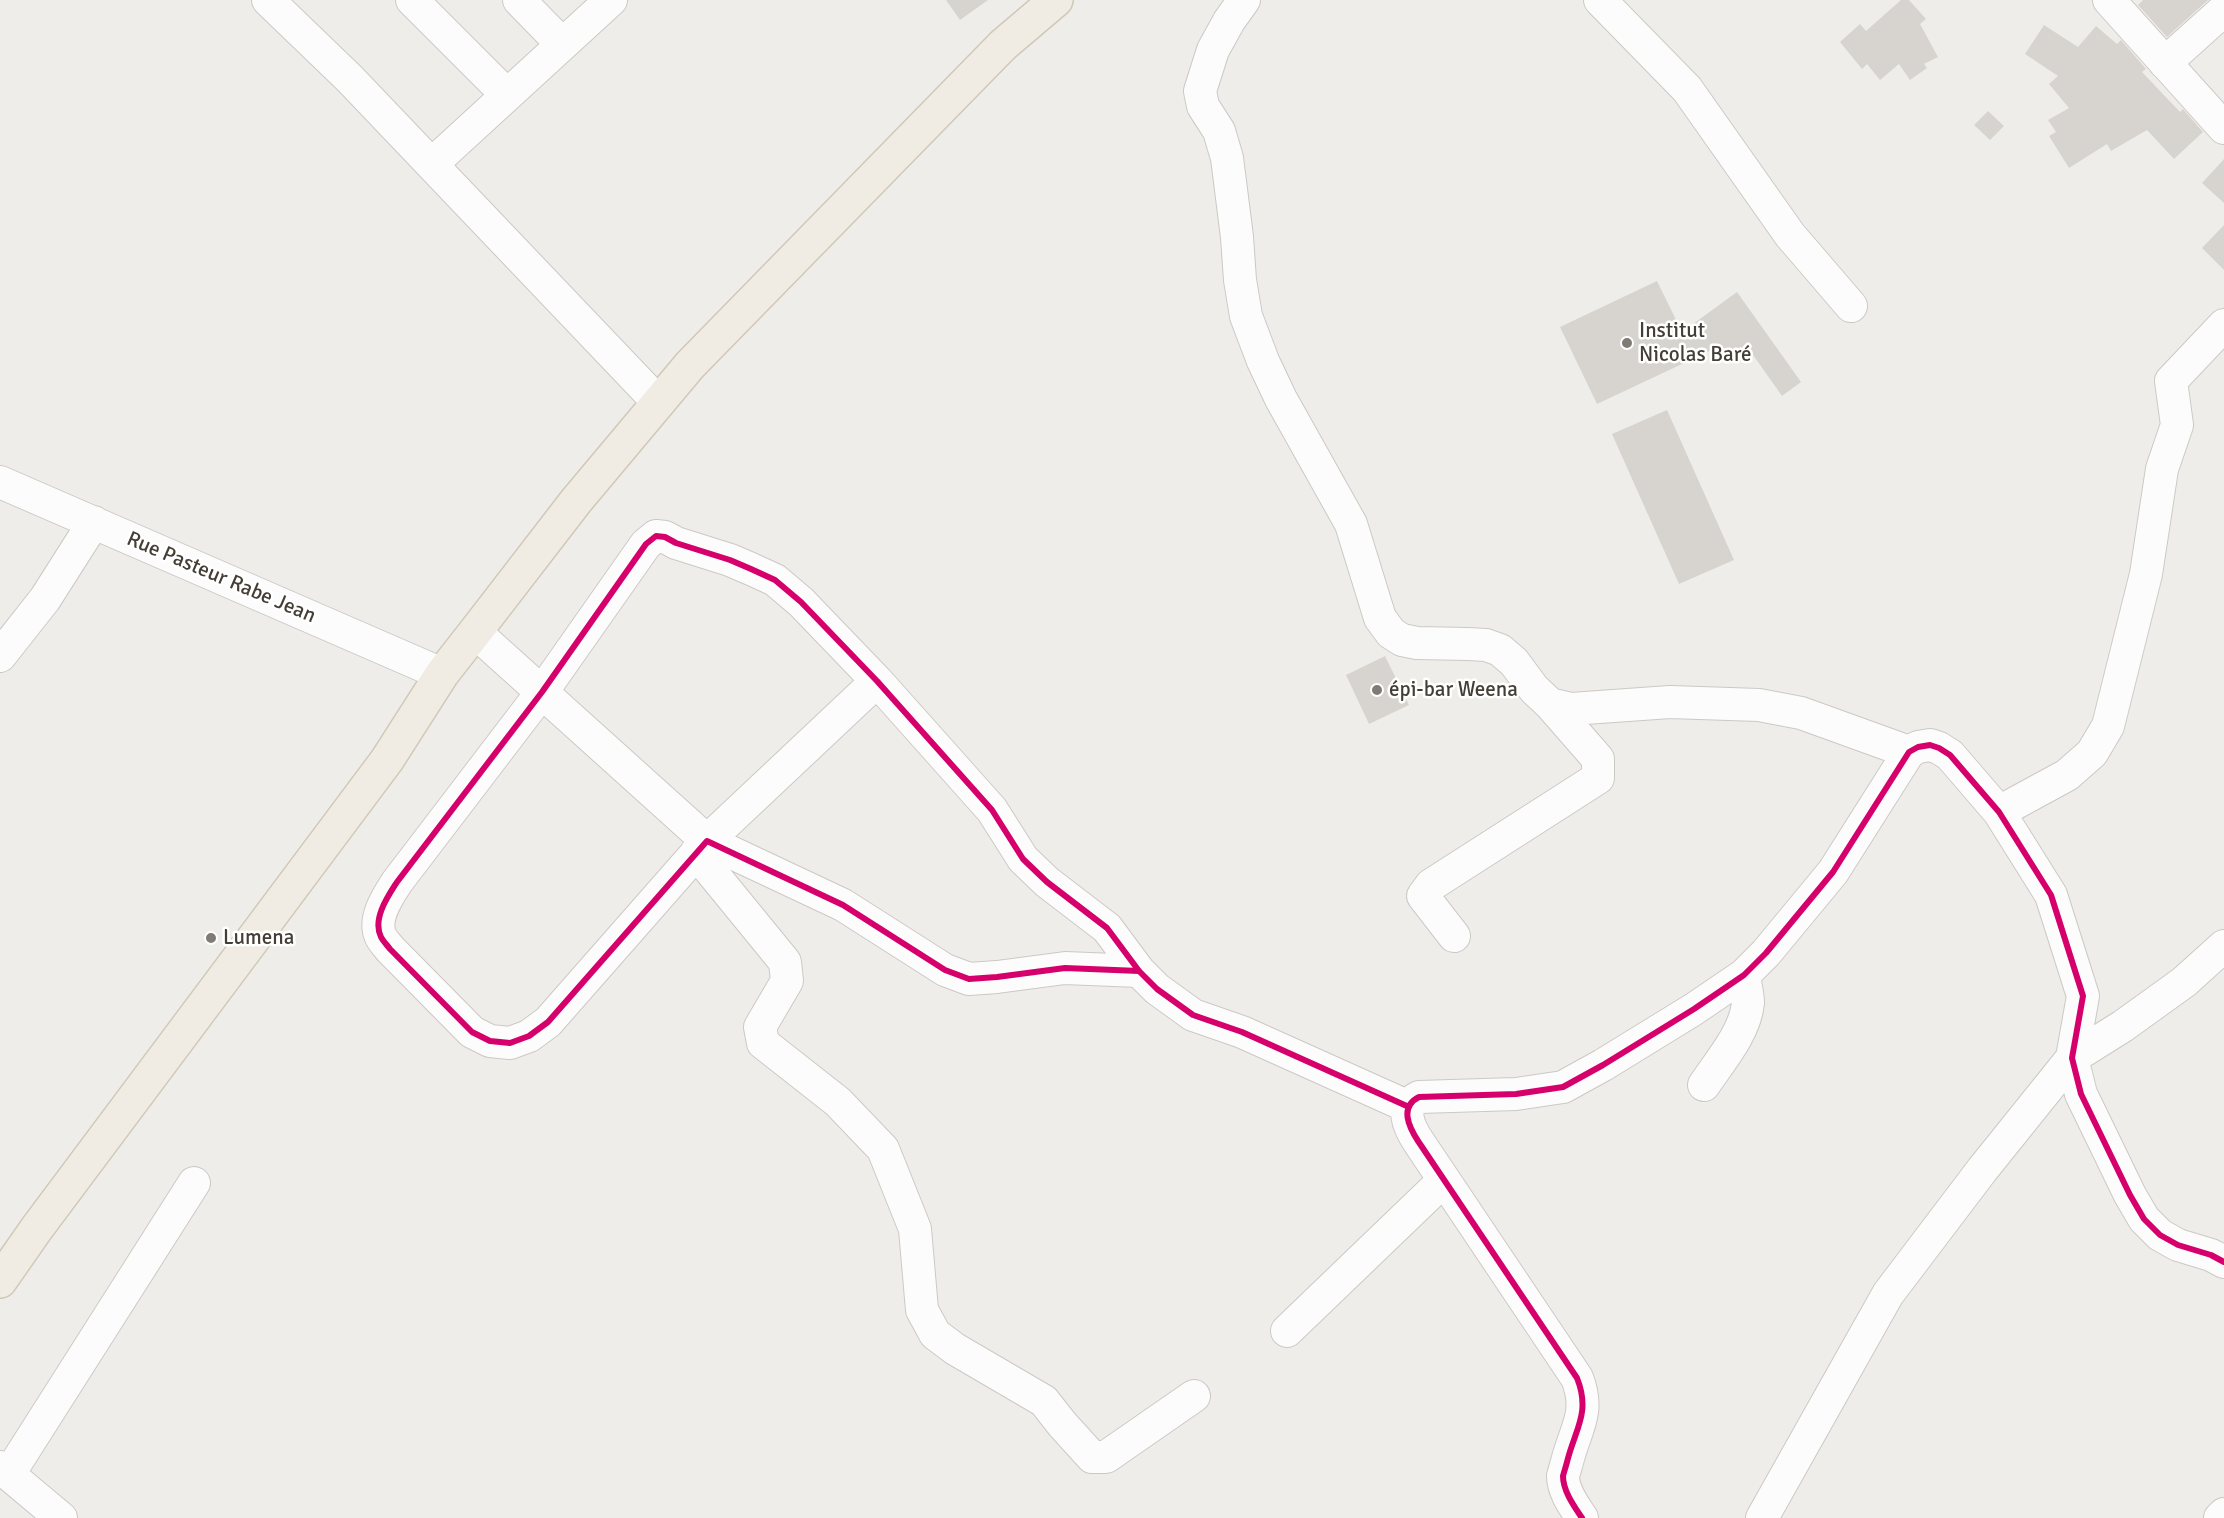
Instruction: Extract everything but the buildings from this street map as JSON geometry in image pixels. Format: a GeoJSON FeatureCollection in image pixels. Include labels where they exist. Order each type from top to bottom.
{"type":"FeatureCollection","features":[{"type":"Feature","properties":{"kind":"main road"},"geometry":{"type":"LineString","coordinates":[[0,1281],[37,1228],[387,760],[442,674],[576,501],[706,348],[986,62],[1056,0]]}},
{"type":"Feature","properties":{"kind":"street"},"geometry":{"type":"LineString","coordinates":[[412,0],[507,95]]}},
{"type":"Feature","properties":{"kind":"street"},"geometry":{"type":"LineString","coordinates":[[519,0],[562,44]]}},
{"type":"Feature","properties":{"kind":"street"},"geometry":{"type":"LineString","coordinates":[[432,164],[611,0]]}},
{"type":"Feature","properties":{"kind":"street"},"geometry":{"type":"LineString","coordinates":[[1244,0],[1213,50],[1200,91],[1203,106],[1219,131],[1227,158],[1246,316],[1263,361],[1281,399],[1351,524],[1380,618],[1390,633],[1402,640],[1417,643],[1486,645],[1500,651],[1514,662],[1534,689],[1598,759],[1598,778],[1431,885],[1423,896],[1454,936]]}},
{"type":"Feature","properties":{"kind":"street"},"geometry":{"type":"LineString","coordinates":[[1600,0],[1687,89],[1790,235],[1851,306]]}},
{"type":"Feature","properties":{"kind":"street"},"geometry":{"type":"LineString","coordinates":[[2109,0],[2224,128]]}},
{"type":"Feature","properties":{"kind":"street"},"geometry":{"type":"LineString","coordinates":[[271,1],[350,79],[658,402]]}},
{"type":"Feature","properties":{"kind":"street"},"geometry":{"type":"LineString","coordinates":[[2166,63],[2224,10]]}},
{"type":"Feature","properties":{"kind":"street"},"geometry":{"type":"LineString","coordinates":[[1999,812],[2067,775],[2092,753],[2108,726],[2146,574],[2162,469],[2177,425],[2171,381],[2224,325]]}},
{"type":"Feature","properties":{"kind":"street","name":"Rue Pasteur Rabe Jean"},"geometry":{"type":"LineString","coordinates":[[0,483],[442,674]]}},
{"type":"Feature","properties":{"kind":"street"},"geometry":{"type":"LineString","coordinates":[[0,656],[45,599],[94,522]]}},
{"type":"Feature","properties":{"kind":"street"},"geometry":{"type":"LineString","coordinates":[[877,681],[702,847],[548,1022],[530,1036],[510,1043],[490,1041],[472,1032],[380,936],[379,919],[386,899],[397,882],[542,692],[646,544],[656,536],[730,560],[775,580],[801,602],[877,681],[992,810],[1023,859],[1047,882],[1107,928],[1139,970],[1157,989],[1193,1015],[1242,1032],[1409,1107]]}},
{"type":"Feature","properties":{"kind":"street"},"geometry":{"type":"LineString","coordinates":[[476,632],[542,692],[702,847],[785,962],[788,981],[760,1027],[763,1043],[838,1102],[883,1149],[915,1229],[922,1310],[935,1334],[955,1349],[1044,1401],[1092,1457],[1106,1457],[1194,1396]]}},
{"type":"Feature","properties":{"kind":"street"},"geometry":{"type":"LineString","coordinates":[[1550,704],[1571,709],[1670,702],[1759,705],[1802,713],[1910,752]]}},
{"type":"Feature","properties":{"kind":"street"},"geometry":{"type":"LineString","coordinates":[[1582,1518],[1569,1498],[1563,1476],[1582,1419],[1584,1394],[1577,1378],[1411,1131],[1407,1114],[1409,1107],[1419,1097],[1516,1094],[1563,1087],[1694,1010],[1744,975],[1766,953],[1833,872],[1910,752],[1918,747],[1930,745],[1950,755],[1999,812],[2051,895],[2083,996],[2072,1058],[2081,1094],[2144,1220],[2160,1235],[2178,1245],[2211,1255],[2224,1263]]}},
{"type":"Feature","properties":{"kind":"street"},"geometry":{"type":"LineString","coordinates":[[702,847],[843,905],[945,970],[969,979],[1065,968],[1139,970]]}},
{"type":"Feature","properties":{"kind":"street"},"geometry":{"type":"LineString","coordinates":[[1762,1518],[1888,1294],[1982,1170],[2072,1058],[2123,1026],[2184,982],[2224,946]]}},
{"type":"Feature","properties":{"kind":"street"},"geometry":{"type":"LineString","coordinates":[[1704,1085],[1739,1031],[1746,1014],[1748,1001],[1744,975]]}},
{"type":"Feature","properties":{"kind":"street"},"geometry":{"type":"LineString","coordinates":[[1287,1331],[1443,1181]]}},
{"type":"Feature","properties":{"kind":"street"},"geometry":{"type":"LineString","coordinates":[[62,1518],[4,1470],[195,1183]]}},
{"type":"Feature","properties":{"kind":"street"},"geometry":{"type":"LineString","coordinates":[[2220,1518],[2224,1514]]}},
{"type":"Feature","properties":{"kind":"cycle path"},"geometry":{"type":"LineString","coordinates":[[1139,971],[1065,968],[969,979],[945,970],[843,905],[707,841],[548,1022],[529,1036],[510,1043],[490,1041],[472,1032],[390,949],[381,937],[378,923],[382,908],[397,882],[542,692],[646,544],[656,536],[665,537],[676,543],[730,560],[775,580],[801,602],[877,681],[992,810],[1023,859],[1047,882],[1107,928],[1139,971],[1157,989],[1193,1015],[1242,1032],[1409,1107]]}},
{"type":"Feature","properties":{"kind":"cycle path"},"geometry":{"type":"LineString","coordinates":[[1582,1518],[1572,1503],[1563,1482],[1582,1411],[1581,1390],[1577,1378],[1418,1141],[1409,1124],[1409,1106],[1419,1097],[1516,1094],[1563,1087],[1694,1009],[1744,975],[1766,953],[1833,872],[1909,752],[1918,747],[1930,745],[1950,755],[1999,812],[2051,895],[2083,996],[2072,1058],[2081,1094],[2144,1219],[2160,1235],[2178,1245],[2211,1255],[2224,1262]]}},
{"type":"Feature","properties":{"kind":"place","name":"Institut Nicolas Baré"},"geometry":{"type":"Point","coordinates":[1627,343]}},
{"type":"Feature","properties":{"kind":"place","name":"épi-bar Weena"},"geometry":{"type":"Point","coordinates":[1377,690]}},
{"type":"Feature","properties":{"kind":"place","name":"Lumena"},"geometry":{"type":"Point","coordinates":[211,938]}}]}
